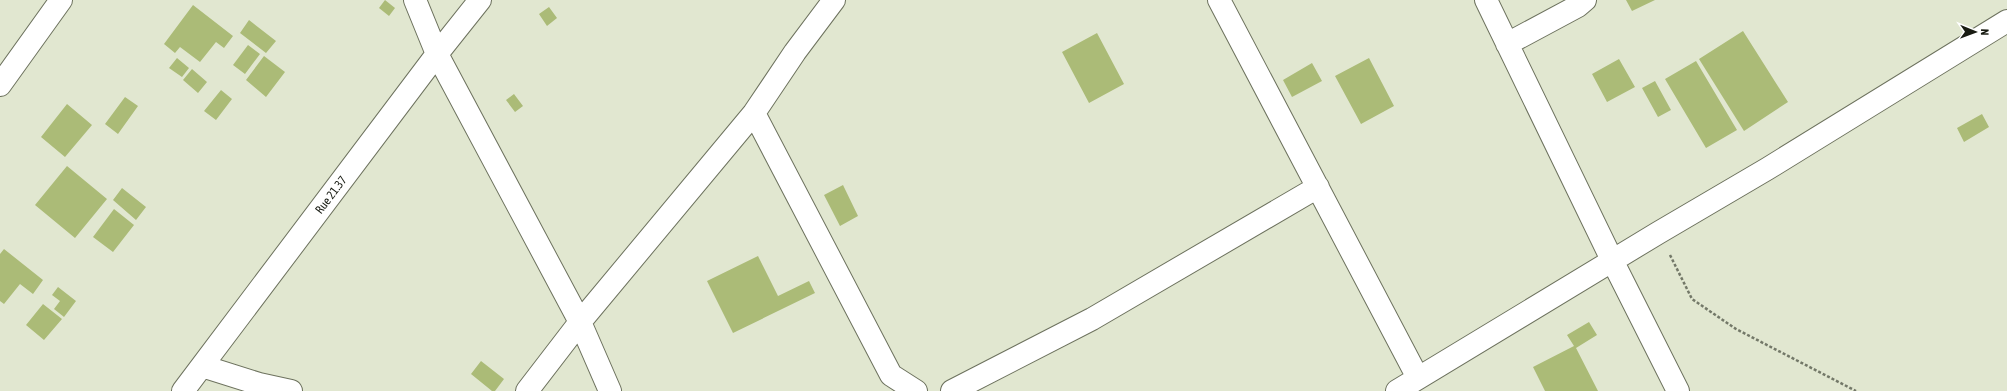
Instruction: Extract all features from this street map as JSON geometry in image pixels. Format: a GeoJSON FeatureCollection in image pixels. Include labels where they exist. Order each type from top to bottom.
{"type":"FeatureCollection","features":[{"type":"Feature","properties":{"kind":"street"},"geometry":{"type":"LineString","coordinates":[[0,84],[61,0]]}},
{"type":"Feature","properties":{"kind":"street"},"geometry":{"type":"LineString","coordinates":[[415,0],[438,54],[580,322],[610,391]]}},
{"type":"Feature","properties":{"kind":"street","name":"Rue 21.37"},"geometry":{"type":"LineString","coordinates":[[183,391],[480,0]]}},
{"type":"Feature","properties":{"kind":"street"},"geometry":{"type":"LineString","coordinates":[[527,391],[580,322],[754,113],[795,52],[834,0]]}},
{"type":"Feature","properties":{"kind":"street"},"geometry":{"type":"LineString","coordinates":[[1219,0],[1418,378]]}},
{"type":"Feature","properties":{"kind":"street"},"geometry":{"type":"LineString","coordinates":[[1486,0],[1612,262],[1678,391]]}},
{"type":"Feature","properties":{"kind":"street"},"geometry":{"type":"LineString","coordinates":[[1507,44],[1578,6],[1585,0]]}},
{"type":"Feature","properties":{"kind":"street"},"geometry":{"type":"LineString","coordinates":[[1397,391],[1658,233],[1767,169],[2007,21]]}},
{"type":"Feature","properties":{"kind":"street"},"geometry":{"type":"LineString","coordinates":[[754,113],[891,375],[916,391]]}},
{"type":"Feature","properties":{"kind":"street"},"geometry":{"type":"LineString","coordinates":[[952,391],[1092,319],[1318,187]]}},
{"type":"Feature","properties":{"kind":"street"},"geometry":{"type":"LineString","coordinates":[[202,366],[259,384],[291,391]]}},
{"type":"Feature","properties":{"kind":"path"},"geometry":{"type":"LineString","coordinates":[[1658,233],[1692,299],[1736,329],[1856,391]]}},
{"type":"Feature","properties":{"kind":"building"},"geometry":{"type":"Polygon","coordinates":[[[385,0],[395,8],[389,16],[379,8],[385,0]]]}},
{"type":"Feature","properties":{"kind":"building"},"geometry":{"type":"Polygon","coordinates":[[[1626,0],[1655,0],[1632,11],[1626,0]]]}},
{"type":"Feature","properties":{"kind":"building"},"geometry":{"type":"Polygon","coordinates":[[[193,5],[233,36],[224,48],[216,42],[200,62],[180,47],[175,53],[164,44],[193,5]]]}},
{"type":"Feature","properties":{"kind":"building"},"geometry":{"type":"Polygon","coordinates":[[[549,7],[557,18],[547,26],[539,14],[549,7]]]}},
{"type":"Feature","properties":{"kind":"building"},"geometry":{"type":"Polygon","coordinates":[[[249,20],[276,41],[266,53],[240,33],[249,20]]]}},
{"type":"Feature","properties":{"kind":"building"},"geometry":{"type":"Polygon","coordinates":[[[1743,31],[1788,102],[1744,131],[1699,59],[1743,31]]]}},
{"type":"Feature","properties":{"kind":"building"},"geometry":{"type":"Polygon","coordinates":[[[1097,33],[1124,84],[1089,103],[1062,52],[1097,33]]]}},
{"type":"Feature","properties":{"kind":"building"},"geometry":{"type":"Polygon","coordinates":[[[248,45],[260,54],[245,74],[233,65],[248,45]]]}},
{"type":"Feature","properties":{"kind":"building"},"geometry":{"type":"Polygon","coordinates":[[[264,56],[285,72],[266,97],[246,80],[264,56]]]}},
{"type":"Feature","properties":{"kind":"building"},"geometry":{"type":"Polygon","coordinates":[[[177,58],[189,68],[182,77],[169,68],[177,58]]]}},
{"type":"Feature","properties":{"kind":"building"},"geometry":{"type":"Polygon","coordinates":[[[1369,58],[1394,106],[1361,124],[1335,76],[1369,58]]]}},
{"type":"Feature","properties":{"kind":"building"},"geometry":{"type":"Polygon","coordinates":[[[1619,59],[1635,87],[1607,102],[1592,74],[1619,59]]]}},
{"type":"Feature","properties":{"kind":"building"},"geometry":{"type":"Polygon","coordinates":[[[1696,61],[1737,130],[1706,148],[1665,79],[1696,61]]]}},
{"type":"Feature","properties":{"kind":"building"},"geometry":{"type":"Polygon","coordinates":[[[1312,63],[1322,81],[1292,97],[1283,80],[1312,63]]]}},
{"type":"Feature","properties":{"kind":"building"},"geometry":{"type":"Polygon","coordinates":[[[192,69],[207,82],[198,93],[183,80],[192,69]]]}},
{"type":"Feature","properties":{"kind":"building"},"geometry":{"type":"Polygon","coordinates":[[[1655,81],[1671,110],[1658,117],[1642,88],[1655,81]]]}},
{"type":"Feature","properties":{"kind":"building"},"geometry":{"type":"Polygon","coordinates":[[[221,90],[232,99],[216,120],[204,111],[221,90]]]}},
{"type":"Feature","properties":{"kind":"building"},"geometry":{"type":"Polygon","coordinates":[[[514,94],[523,106],[515,112],[506,100],[514,94]]]}},
{"type":"Feature","properties":{"kind":"building"},"geometry":{"type":"Polygon","coordinates":[[[125,97],[138,106],[118,134],[105,124],[125,97]]]}},
{"type":"Feature","properties":{"kind":"building"},"geometry":{"type":"Polygon","coordinates":[[[67,104],[92,125],[65,157],[41,137],[67,104]]]}},
{"type":"Feature","properties":{"kind":"building"},"geometry":{"type":"Polygon","coordinates":[[[1982,114],[1989,127],[1964,142],[1957,128],[1982,114]]]}},
{"type":"Feature","properties":{"kind":"building"},"geometry":{"type":"Polygon","coordinates":[[[67,166],[107,199],[75,238],[35,205],[67,166]]]}},
{"type":"Feature","properties":{"kind":"building"},"geometry":{"type":"Polygon","coordinates":[[[843,185],[858,216],[840,226],[824,195],[843,185]]]}},
{"type":"Feature","properties":{"kind":"building"},"geometry":{"type":"Polygon","coordinates":[[[122,188],[146,207],[136,220],[113,200],[122,188]]]}},
{"type":"Feature","properties":{"kind":"building"},"geometry":{"type":"Polygon","coordinates":[[[114,209],[134,225],[113,252],[93,237],[114,209]]]}},
{"type":"Feature","properties":{"kind":"building"},"geometry":{"type":"Polygon","coordinates":[[[4,249],[43,280],[33,294],[20,284],[4,304],[0,301],[0,254],[4,249]]]}},
{"type":"Feature","properties":{"kind":"building"},"geometry":{"type":"Polygon","coordinates":[[[758,256],[778,296],[809,281],[815,293],[733,333],[707,281],[758,256]]]}},
{"type":"Feature","properties":{"kind":"building"},"geometry":{"type":"Polygon","coordinates":[[[58,287],[76,301],[64,317],[54,309],[60,301],[52,295],[58,287]]]}},
{"type":"Feature","properties":{"kind":"building"},"geometry":{"type":"Polygon","coordinates":[[[43,304],[62,319],[44,340],[26,325],[43,304]]]}},
{"type":"Feature","properties":{"kind":"building"},"geometry":{"type":"Polygon","coordinates":[[[1589,322],[1597,335],[1576,348],[1598,391],[1545,391],[1533,367],[1574,346],[1567,335],[1589,322]]]}},
{"type":"Feature","properties":{"kind":"building"},"geometry":{"type":"Polygon","coordinates":[[[481,361],[504,379],[495,391],[492,391],[471,374],[481,361]]]}}]}
